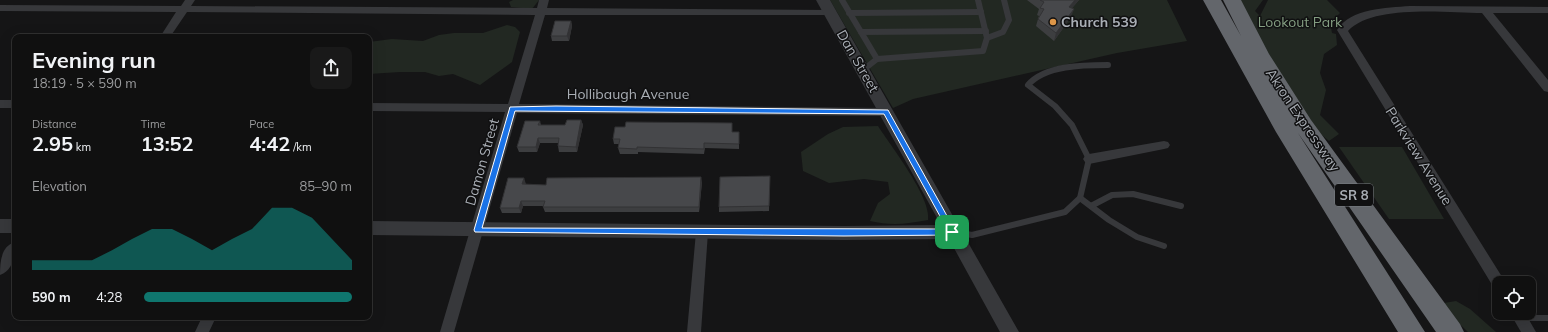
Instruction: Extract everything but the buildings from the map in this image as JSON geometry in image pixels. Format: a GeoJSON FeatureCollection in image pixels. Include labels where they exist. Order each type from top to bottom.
{"type":"FeatureCollection","features":[{"type":"Feature","properties":{"kind":"highway","name":"Akron Expressway"},"geometry":{"type":"LineString","coordinates":[[1212,0],[1241,56],[1283,126],[1412,332]]}},
{"type":"Feature","properties":{"kind":"highway","name":"Akron Expressway"},"geometry":{"type":"LineString","coordinates":[[1232,0],[1260,55],[1304,125],[1451,332]]}},
{"type":"Feature","properties":{"kind":"street"},"geometry":{"type":"LineString","coordinates":[[167,34],[190,0]]}},
{"type":"Feature","properties":{"kind":"street","name":"Damon Street"},"geometry":{"type":"LineString","coordinates":[[447,332],[544,0]]}},
{"type":"Feature","properties":{"kind":"street"},"geometry":{"type":"LineString","coordinates":[[0,8],[540,12],[827,7]]}},
{"type":"Feature","properties":{"kind":"street","name":"Dan Street"},"geometry":{"type":"LineString","coordinates":[[827,7],[952,232],[1010,332]]}},
{"type":"Feature","properties":{"kind":"street","name":"Parkview Avenue"},"geometry":{"type":"LineString","coordinates":[[1485,10],[1417,9],[1394,11],[1349,22],[1342,30],[1494,276]]}},
{"type":"Feature","properties":{"kind":"street"},"geometry":{"type":"LineString","coordinates":[[1485,10],[1548,10]]}},
{"type":"Feature","properties":{"kind":"street"},"geometry":{"type":"LineString","coordinates":[[1485,10],[1547,86]]}},
{"type":"Feature","properties":{"kind":"street"},"geometry":{"type":"LineString","coordinates":[[0,104],[12,104]]}},
{"type":"Feature","properties":{"kind":"street","name":"Hollibaugh Avenue"},"geometry":{"type":"LineString","coordinates":[[372,107],[886,112]]}},
{"type":"Feature","properties":{"kind":"street"},"geometry":{"type":"LineString","coordinates":[[1089,159],[1164,145]]}},
{"type":"Feature","properties":{"kind":"street"},"geometry":{"type":"LineString","coordinates":[[0,226],[12,226]]}},
{"type":"Feature","properties":{"kind":"street"},"geometry":{"type":"LineString","coordinates":[[372,228],[702,232],[952,232]]}},
{"type":"Feature","properties":{"kind":"street"},"geometry":{"type":"LineString","coordinates":[[694,332],[702,232]]}},
{"type":"Feature","properties":{"kind":"street"},"geometry":{"type":"LineString","coordinates":[[0,269],[12,251]]}},
{"type":"Feature","properties":{"kind":"street"},"geometry":{"type":"LineString","coordinates":[[202,332],[208,320]]}},
{"type":"Feature","properties":{"kind":"street"},"geometry":{"type":"LineString","coordinates":[[1521,320],[1529,332]]}},
{"type":"Feature","properties":{"kind":"lane"},"geometry":{"type":"LineString","coordinates":[[842,0],[877,59]]}},
{"type":"Feature","properties":{"kind":"lane"},"geometry":{"type":"LineString","coordinates":[[862,70],[877,59],[983,51],[987,38],[978,0]]}},
{"type":"Feature","properties":{"kind":"lane"},"geometry":{"type":"LineString","coordinates":[[987,38],[1003,32],[1009,20],[1004,0]]}},
{"type":"Feature","properties":{"kind":"lane"},"geometry":{"type":"LineString","coordinates":[[849,13],[981,12]]}},
{"type":"Feature","properties":{"kind":"lane"},"geometry":{"type":"LineString","coordinates":[[861,32],[986,31]]}},
{"type":"Feature","properties":{"kind":"lane"},"geometry":{"type":"LineString","coordinates":[[952,232],[972,235],[1065,212],[1080,198],[1089,159],[1072,125],[1055,106],[1028,85],[1032,78],[1044,74],[1081,66],[1108,65]]}},
{"type":"Feature","properties":{"kind":"lane"},"geometry":{"type":"LineString","coordinates":[[1091,206],[1112,195],[1133,194],[1181,206]]}},
{"type":"Feature","properties":{"kind":"lane"},"geometry":{"type":"LineString","coordinates":[[1080,198],[1137,237],[1164,246]]}},
{"type":"Feature","properties":{"kind":"lane"},"geometry":{"type":"LineString","coordinates":[[1536,317],[1548,318]]}},
{"type":"Feature","properties":{"kind":"green space"},"geometry":{"type":"Polygon","coordinates":[[[513,0],[539,0],[532,9],[511,7],[509,2],[513,0]]]}},
{"type":"Feature","properties":{"kind":"green space"},"geometry":{"type":"Polygon","coordinates":[[[830,0],[1167,0],[1187,41],[1117,53],[913,99],[893,108],[830,0]]]}},
{"type":"Feature","properties":{"kind":"green space","name":"Lookout Park"},"geometry":{"type":"Polygon","coordinates":[[[1228,0],[1263,0],[1255,11],[1260,16],[1268,0],[1327,0],[1340,13],[1330,23],[1332,33],[1336,34],[1337,45],[1324,54],[1320,73],[1326,90],[1320,115],[1339,134],[1329,141],[1312,127],[1228,0]]]}},
{"type":"Feature","properties":{"kind":"green space"},"geometry":{"type":"Polygon","coordinates":[[[507,25],[515,27],[520,32],[512,62],[480,85],[453,74],[439,76],[425,72],[372,74],[372,42],[392,39],[423,41],[439,35],[454,33],[483,33],[507,25]]]}},
{"type":"Feature","properties":{"kind":"green space"},"geometry":{"type":"Polygon","coordinates":[[[878,126],[909,172],[924,199],[928,220],[899,224],[885,224],[870,221],[878,203],[890,194],[888,182],[864,179],[829,183],[803,171],[801,152],[828,134],[843,127],[878,126]]]}},
{"type":"Feature","properties":{"kind":"green space"},"geometry":{"type":"Polygon","coordinates":[[[1339,147],[1402,147],[1444,219],[1389,219],[1339,147]]]}},
{"type":"Feature","properties":{"kind":"green space"},"geometry":{"type":"Polygon","coordinates":[[[1456,301],[1470,309],[1496,332],[1468,332],[1447,312],[1444,303],[1456,301]]]}},
{"type":"Feature","properties":{"kind":"place","name":"Church 539"},"geometry":{"type":"Point","coordinates":[1053,22]}},
{"type":"Feature","properties":{"kind":"route"},"geometry":{"type":"LineString","coordinates":[[556,108],[886,112],[952,232],[844,233],[478,230],[513,109],[556,108]]}}]}
